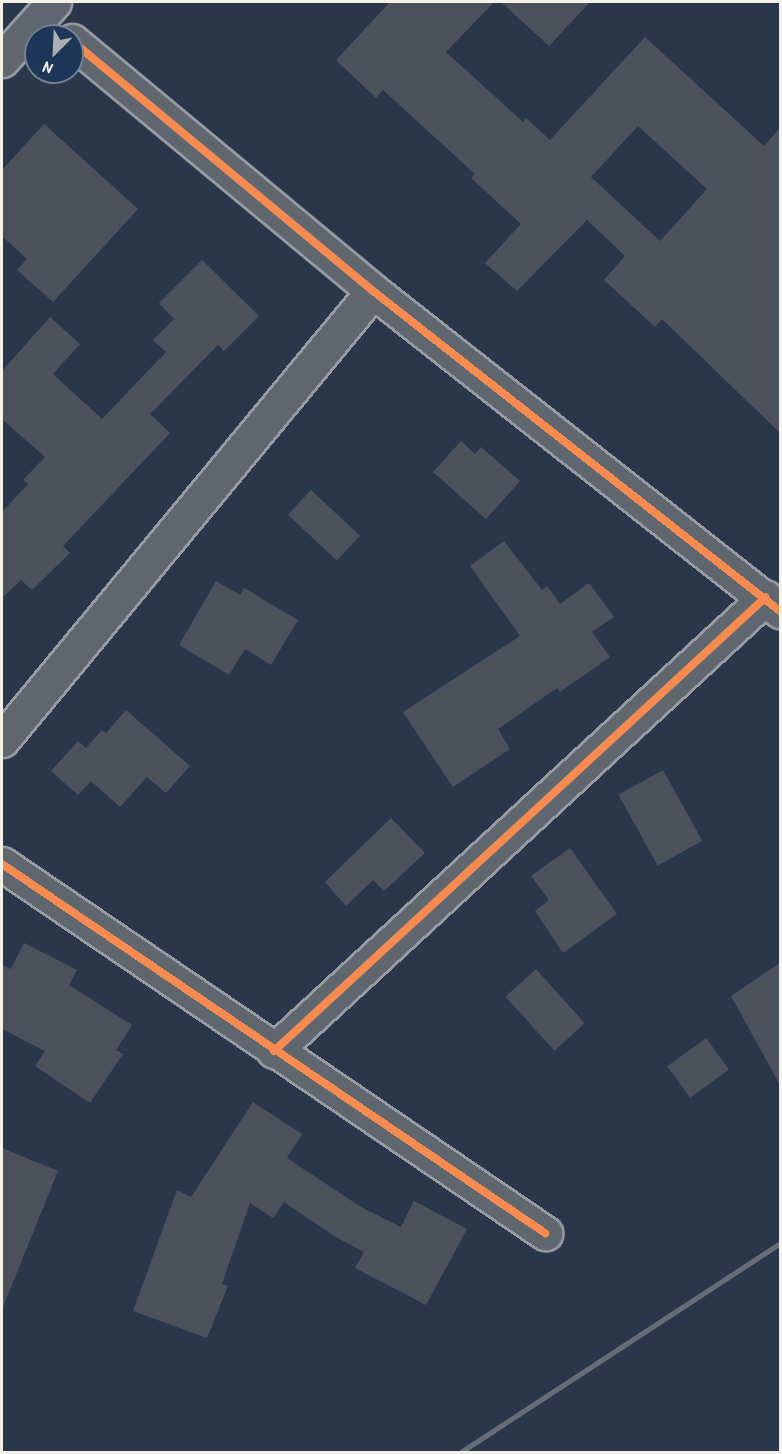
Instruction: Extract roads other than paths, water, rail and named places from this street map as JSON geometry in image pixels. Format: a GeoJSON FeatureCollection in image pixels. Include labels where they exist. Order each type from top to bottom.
{"type":"FeatureCollection","features":[{"type":"Feature","properties":{"kind":"street"},"geometry":{"type":"LineString","coordinates":[[2,60],[48,8],[58,24]]}},
{"type":"Feature","properties":{"kind":"street"},"geometry":{"type":"LineString","coordinates":[[84,51],[373,291],[773,604],[274,1051]]}},
{"type":"Feature","properties":{"kind":"street"},"geometry":{"type":"LineString","coordinates":[[2,740],[373,291]]}},
{"type":"Feature","properties":{"kind":"street"},"geometry":{"type":"LineString","coordinates":[[2,864],[545,1233]]}},
{"type":"Feature","properties":{"kind":"railway"},"geometry":{"type":"LineString","coordinates":[[461,1452],[780,1243]]}}]}
